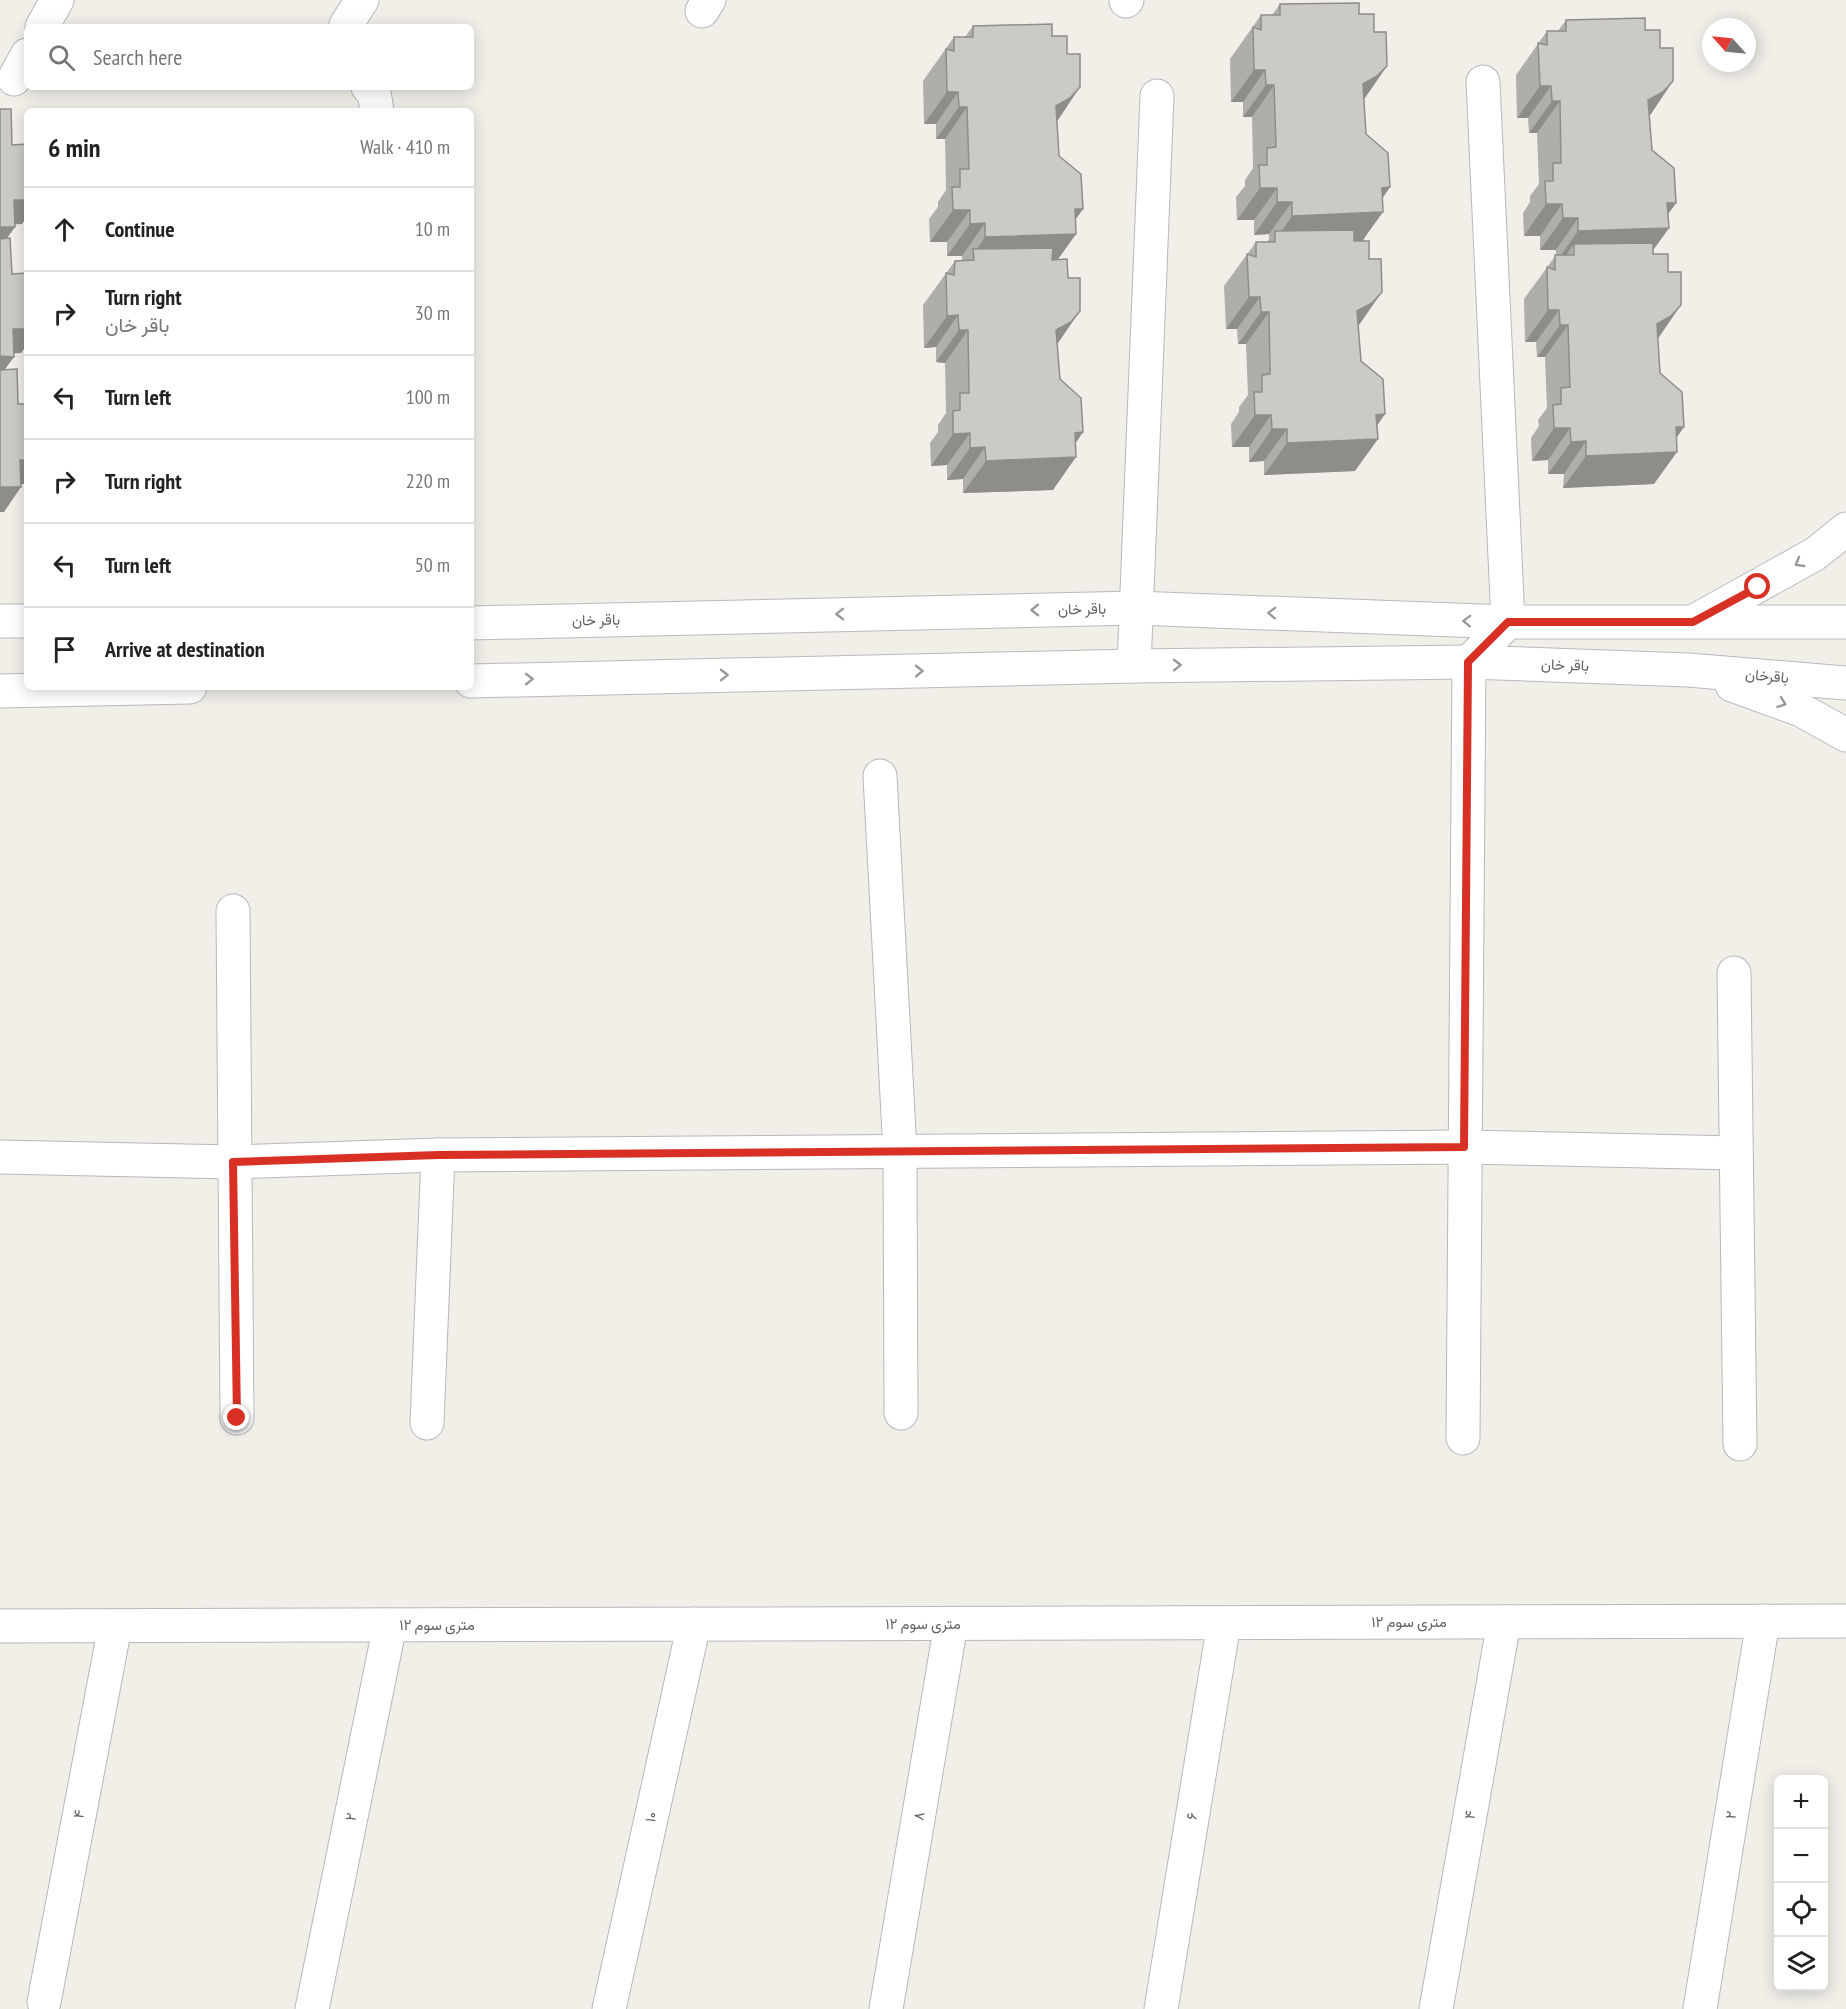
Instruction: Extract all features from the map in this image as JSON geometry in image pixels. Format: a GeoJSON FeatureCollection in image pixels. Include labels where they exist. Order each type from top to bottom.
{"type":"FeatureCollection","features":[{"type":"Feature","properties":{"kind":"street"},"geometry":{"type":"LineString","coordinates":[[44,24],[57,0]]}},
{"type":"Feature","properties":{"kind":"street"},"geometry":{"type":"LineString","coordinates":[[1463,1438],[1468,662],[1508,622],[1483,82]]}},
{"type":"Feature","properties":{"kind":"street"},"geometry":{"type":"LineString","coordinates":[[372,90],[375,92],[377,108]]}},
{"type":"Feature","properties":{"kind":"street"},"geometry":{"type":"LineString","coordinates":[[1134,666],[1156,96]]}},
{"type":"Feature","properties":{"kind":"street"},"geometry":{"type":"LineString","coordinates":[[1693,622],[1815,554],[1846,529]]}},
{"type":"Feature","properties":{"kind":"street","name":"باقر خان"},"geometry":{"type":"LineString","coordinates":[[474,622],[1135,608],[1508,622],[1693,622]]}},
{"type":"Feature","properties":{"kind":"street"},"geometry":{"type":"LineString","coordinates":[[0,621],[24,621]]}},
{"type":"Feature","properties":{"kind":"street"},"geometry":{"type":"LineString","coordinates":[[1693,622],[1846,622]]}},
{"type":"Feature","properties":{"kind":"street","name":"باقر خان"},"geometry":{"type":"LineString","coordinates":[[474,681],[1134,666],[1468,662],[1688,669]]}},
{"type":"Feature","properties":{"kind":"street"},"geometry":{"type":"LineString","coordinates":[[1688,669],[1801,710],[1846,735]]}},
{"type":"Feature","properties":{"kind":"street","name":"باقرخان"},"geometry":{"type":"LineString","coordinates":[[1688,669],[1846,684]]}},
{"type":"Feature","properties":{"kind":"street"},"geometry":{"type":"LineString","coordinates":[[0,691],[48,690]]}},
{"type":"Feature","properties":{"kind":"street"},"geometry":{"type":"LineString","coordinates":[[880,776],[900,1152],[901,1413]]}},
{"type":"Feature","properties":{"kind":"street"},"geometry":{"type":"LineString","coordinates":[[233,911],[233,1162],[237,1418]]}},
{"type":"Feature","properties":{"kind":"street"},"geometry":{"type":"LineString","coordinates":[[1734,973],[1740,1444]]}},
{"type":"Feature","properties":{"kind":"street"},"geometry":{"type":"LineString","coordinates":[[0,1157],[233,1162],[438,1155],[1464,1147],[1736,1153]]}},
{"type":"Feature","properties":{"kind":"street"},"geometry":{"type":"LineString","coordinates":[[427,1423],[438,1155]]}},
{"type":"Feature","properties":{"kind":"street","name":"۲"},"geometry":{"type":"LineString","coordinates":[[1700,2009],[1763,1621]]}},
{"type":"Feature","properties":{"kind":"street","name":"۱۲ متری سوم"},"geometry":{"type":"LineString","coordinates":[[0,1626],[1846,1621]]}},
{"type":"Feature","properties":{"kind":"street","name":"۴"},"geometry":{"type":"LineString","coordinates":[[1436,2009],[1504,1622]]}},
{"type":"Feature","properties":{"kind":"street","name":"۶"},"geometry":{"type":"LineString","coordinates":[[1161,2009],[1224,1623]]}},
{"type":"Feature","properties":{"kind":"street","name":"۱۰"},"geometry":{"type":"LineString","coordinates":[[609,2009],[693,1624]]}},
{"type":"Feature","properties":{"kind":"street","name":"۸"},"geometry":{"type":"LineString","coordinates":[[886,2009],[951,1624]]}},
{"type":"Feature","properties":{"kind":"street","name":"۲"},"geometry":{"type":"LineString","coordinates":[[312,2009],[390,1625]]}},
{"type":"Feature","properties":{"kind":"street","name":"۴"},"geometry":{"type":"LineString","coordinates":[[44,2002],[115,1626]]}},
{"type":"Feature","properties":{"kind":"building"},"geometry":{"type":"Polygon","coordinates":[[[1359,3],[1359,14],[1374,14],[1374,32],[1386,32],[1387,66],[1377,76],[1363,84],[1366,134],[1388,153],[1390,187],[1382,188],[1383,212],[1292,216],[1292,202],[1277,202],[1277,188],[1260,188],[1259,165],[1267,165],[1267,148],[1276,147],[1274,85],[1266,85],[1265,70],[1254,70],[1253,27],[1261,30],[1261,15],[1280,15],[1280,4],[1359,3]]]}},
{"type":"Feature","properties":{"kind":"building"},"geometry":{"type":"Polygon","coordinates":[[[1645,18],[1645,30],[1660,30],[1660,48],[1673,48],[1673,81],[1663,92],[1648,100],[1652,150],[1674,168],[1676,203],[1667,203],[1669,228],[1578,231],[1578,218],[1563,218],[1562,204],[1546,204],[1545,181],[1553,181],[1553,163],[1561,163],[1560,101],[1552,101],[1551,86],[1540,86],[1538,43],[1547,45],[1547,31],[1566,31],[1566,20],[1645,18]]]}},
{"type":"Feature","properties":{"kind":"building"},"geometry":{"type":"Polygon","coordinates":[[[1052,24],[1052,36],[1067,36],[1067,54],[1080,54],[1080,87],[1070,98],[1056,106],[1059,156],[1081,174],[1083,209],[1075,209],[1076,234],[985,237],[985,223],[970,224],[970,210],[953,210],[952,187],[960,187],[960,169],[969,169],[967,107],[959,107],[958,92],[947,92],[946,49],[954,51],[954,37],[973,37],[973,26],[1052,24]]]}},
{"type":"Feature","properties":{"kind":"building"},"geometry":{"type":"Polygon","coordinates":[[[0,109],[11,109],[12,145],[24,144],[24,200],[14,200],[15,227],[0,227],[0,109]]]}},
{"type":"Feature","properties":{"kind":"building"},"geometry":{"type":"Polygon","coordinates":[[[1354,230],[1354,241],[1369,241],[1369,259],[1381,259],[1382,292],[1372,303],[1357,311],[1361,361],[1383,379],[1385,414],[1376,415],[1378,439],[1287,443],[1287,429],[1272,429],[1271,415],[1255,415],[1254,392],[1262,392],[1262,375],[1270,374],[1269,312],[1261,312],[1260,297],[1249,297],[1247,254],[1256,257],[1256,242],[1275,242],[1275,231],[1354,230]]]}},
{"type":"Feature","properties":{"kind":"building"},"geometry":{"type":"Polygon","coordinates":[[[10,238],[12,274],[24,273],[24,329],[13,329],[14,357],[0,356],[0,239],[10,238]]]}},
{"type":"Feature","properties":{"kind":"building"},"geometry":{"type":"Polygon","coordinates":[[[1653,243],[1653,254],[1668,254],[1668,272],[1681,272],[1681,305],[1671,316],[1657,324],[1660,373],[1682,392],[1684,427],[1676,427],[1677,452],[1586,456],[1586,441],[1571,442],[1570,428],[1554,428],[1553,405],[1561,404],[1561,388],[1570,387],[1568,325],[1560,325],[1559,310],[1548,310],[1547,267],[1555,270],[1555,255],[1574,255],[1574,244],[1653,243]]]}},
{"type":"Feature","properties":{"kind":"building"},"geometry":{"type":"Polygon","coordinates":[[[1053,248],[1052,260],[1067,259],[1068,278],[1080,278],[1080,311],[1071,322],[1056,330],[1060,379],[1081,398],[1083,432],[1075,433],[1076,457],[986,461],[985,447],[970,448],[970,433],[953,434],[953,411],[960,410],[960,393],[969,393],[968,330],[959,330],[958,315],[947,316],[946,273],[954,275],[955,261],[974,260],[973,249],[1053,248]]]}},
{"type":"Feature","properties":{"kind":"building"},"geometry":{"type":"Polygon","coordinates":[[[17,369],[18,404],[24,404],[24,460],[20,460],[21,487],[0,487],[0,370],[17,369]]]}},
{"type":"Feature","properties":{"kind":"route"},"geometry":{"type":"LineString","coordinates":[[237,1418],[233,1162],[438,1155],[1464,1147],[1468,662],[1508,622],[1693,622],[1758,587]]}}]}
